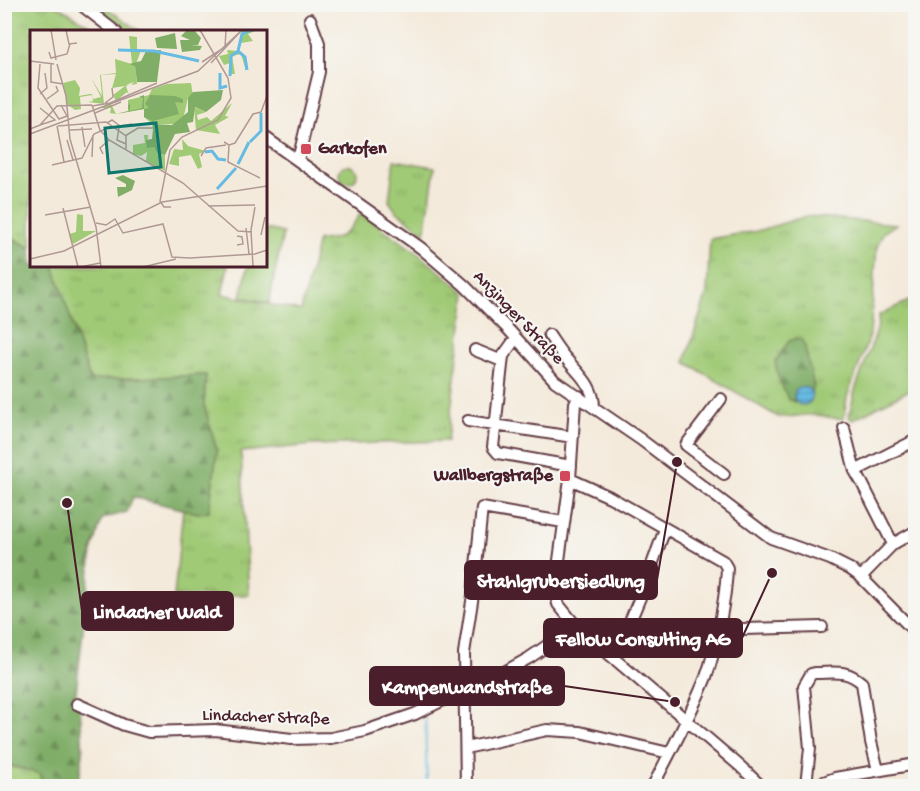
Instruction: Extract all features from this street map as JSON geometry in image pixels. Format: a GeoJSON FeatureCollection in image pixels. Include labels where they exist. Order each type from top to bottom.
{"type":"FeatureCollection","features":[{"type":"Feature","properties":{"kind":"street"},"geometry":{"type":"LineString","coordinates":[[80,4],[113,30]]}},
{"type":"Feature","properties":{"kind":"street"},"geometry":{"type":"LineString","coordinates":[[298,160],[319,72],[319,43],[310,20]]}},
{"type":"Feature","properties":{"kind":"street","name":"Anzinger Straße"},"geometry":{"type":"LineString","coordinates":[[267,139],[420,248],[464,285],[555,381],[697,481],[771,538],[840,563],[861,577],[915,633]]}},
{"type":"Feature","properties":{"kind":"street","name":"Anzinger Straße"},"geometry":{"type":"LineString","coordinates":[[549,335],[560,352],[583,376],[594,398],[594,407]]}},
{"type":"Feature","properties":{"kind":"street"},"geometry":{"type":"LineString","coordinates":[[516,338],[503,356],[493,447],[498,453],[571,466]]}},
{"type":"Feature","properties":{"kind":"street"},"geometry":{"type":"LineString","coordinates":[[475,350],[502,361]]}},
{"type":"Feature","properties":{"kind":"street"},"geometry":{"type":"LineString","coordinates":[[579,396],[574,403],[570,479],[555,598],[561,610],[576,626],[760,786]]}},
{"type":"Feature","properties":{"kind":"street"},"geometry":{"type":"LineString","coordinates":[[721,399],[686,445],[724,474]]}},
{"type":"Feature","properties":{"kind":"street"},"geometry":{"type":"LineString","coordinates":[[468,421],[573,436]]}},
{"type":"Feature","properties":{"kind":"street"},"geometry":{"type":"LineString","coordinates":[[844,428],[855,471],[893,544]]}},
{"type":"Feature","properties":{"kind":"street"},"geometry":{"type":"LineString","coordinates":[[855,471],[915,440]]}},
{"type":"Feature","properties":{"kind":"street"},"geometry":{"type":"LineString","coordinates":[[697,481],[710,464]]}},
{"type":"Feature","properties":{"kind":"street"},"geometry":{"type":"LineString","coordinates":[[570,479],[610,497],[726,564],[727,572],[718,628],[706,675],[687,721],[653,786]]}},
{"type":"Feature","properties":{"kind":"street"},"geometry":{"type":"LineString","coordinates":[[466,786],[464,653],[482,508],[563,522]]}},
{"type":"Feature","properties":{"kind":"street"},"geometry":{"type":"LineString","coordinates":[[609,653],[626,631],[665,530]]}},
{"type":"Feature","properties":{"kind":"street"},"geometry":{"type":"LineString","coordinates":[[861,577],[893,544],[915,531]]}},
{"type":"Feature","properties":{"kind":"street","name":"Lindacher Straße"},"geometry":{"type":"LineString","coordinates":[[77,704],[124,725],[149,732],[215,730],[292,739],[344,736],[415,714],[490,680],[529,658],[576,626]]}},
{"type":"Feature","properties":{"kind":"street"},"geometry":{"type":"LineString","coordinates":[[718,628],[822,627]]}},
{"type":"Feature","properties":{"kind":"street"},"geometry":{"type":"LineString","coordinates":[[806,786],[810,748],[803,692],[811,674],[815,673],[845,672],[852,674],[862,682],[871,742],[878,770]]}},
{"type":"Feature","properties":{"kind":"street"},"geometry":{"type":"LineString","coordinates":[[466,748],[547,730],[587,733],[669,753]]}},
{"type":"Feature","properties":{"kind":"street"},"geometry":{"type":"LineString","coordinates":[[812,786],[835,778],[915,764]]}},
{"type":"Feature","properties":{"kind":"green space"},"geometry":{"type":"Polygon","coordinates":[[[5,5],[57,5],[96,30],[30,30],[30,247],[5,234],[5,5]]]}},
{"type":"Feature","properties":{"kind":"green space"},"geometry":{"type":"Polygon","coordinates":[[[93,5],[102,5],[139,30],[129,30],[93,5]]]}},
{"type":"Feature","properties":{"kind":"green space"},"geometry":{"type":"Polygon","coordinates":[[[394,160],[435,167],[425,233],[396,211],[389,201],[394,160]]]}},
{"type":"Feature","properties":{"kind":"green space"},"geometry":{"type":"Polygon","coordinates":[[[348,165],[354,168],[357,174],[354,180],[348,183],[342,180],[339,174],[342,168],[348,165]]]}},
{"type":"Feature","properties":{"kind":"green space"},"geometry":{"type":"Polygon","coordinates":[[[361,213],[416,252],[466,293],[447,441],[312,445],[241,452],[249,595],[174,596],[183,509],[198,513],[209,511],[217,451],[204,405],[206,375],[90,380],[54,267],[228,267],[222,294],[301,311],[318,240],[339,237],[352,226],[361,213]]]}},
{"type":"Feature","properties":{"kind":"green space"},"geometry":{"type":"Polygon","coordinates":[[[807,216],[896,224],[883,233],[877,247],[870,335],[847,397],[844,418],[818,415],[778,417],[685,362],[707,293],[710,239],[757,231],[807,216]]]}},
{"type":"Feature","properties":{"kind":"green space"},"geometry":{"type":"Polygon","coordinates":[[[267,229],[283,233],[269,303],[241,297],[248,267],[267,267],[267,229]]]}},
{"type":"Feature","properties":{"kind":"green space"},"geometry":{"type":"Polygon","coordinates":[[[4,234],[30,247],[30,267],[54,267],[90,380],[206,375],[204,405],[217,451],[209,511],[198,513],[133,497],[127,512],[102,519],[92,552],[75,700],[80,708],[83,753],[78,786],[42,786],[41,774],[5,764],[4,234]]]}},
{"type":"Feature","properties":{"kind":"green space"},"geometry":{"type":"Polygon","coordinates":[[[915,298],[915,387],[852,420],[849,417],[855,390],[877,330],[879,315],[915,298]]]}},
{"type":"Feature","properties":{"kind":"green space"},"geometry":{"type":"Polygon","coordinates":[[[798,338],[804,343],[814,387],[811,392],[809,389],[794,396],[794,402],[788,399],[778,377],[775,362],[789,341],[798,338]]]}},
{"type":"Feature","properties":{"kind":"green space"},"geometry":{"type":"Polygon","coordinates":[[[5,765],[78,783],[78,786],[5,786],[5,765]]]}},
{"type":"Feature","properties":{"kind":"water"},"geometry":{"type":"Polygon","coordinates":[[[803,387],[809,390],[812,396],[809,402],[803,405],[797,402],[794,396],[797,390],[803,387]]]}},
{"type":"Feature","properties":{"kind":"waterway"},"geometry":{"type":"LineString","coordinates":[[425,715],[427,786]]}},
{"type":"Feature","properties":{"kind":"place","name":"Garkofen"},"geometry":{"type":"Point","coordinates":[306,149]}},
{"type":"Feature","properties":{"kind":"place","name":"Stahlgrubersiedlung"},"geometry":{"type":"Point","coordinates":[677,462]}},
{"type":"Feature","properties":{"kind":"place","name":"Wallbergstraße"},"geometry":{"type":"Point","coordinates":[565,476]}},
{"type":"Feature","properties":{"kind":"place","name":"Lindacher Wald"},"geometry":{"type":"Point","coordinates":[67,503]}},
{"type":"Feature","properties":{"kind":"place","name":"Fellow Consulting AG"},"geometry":{"type":"Point","coordinates":[772,573]}},
{"type":"Feature","properties":{"kind":"place","name":"Kampenwandstraße"},"geometry":{"type":"Point","coordinates":[675,702]}}]}
